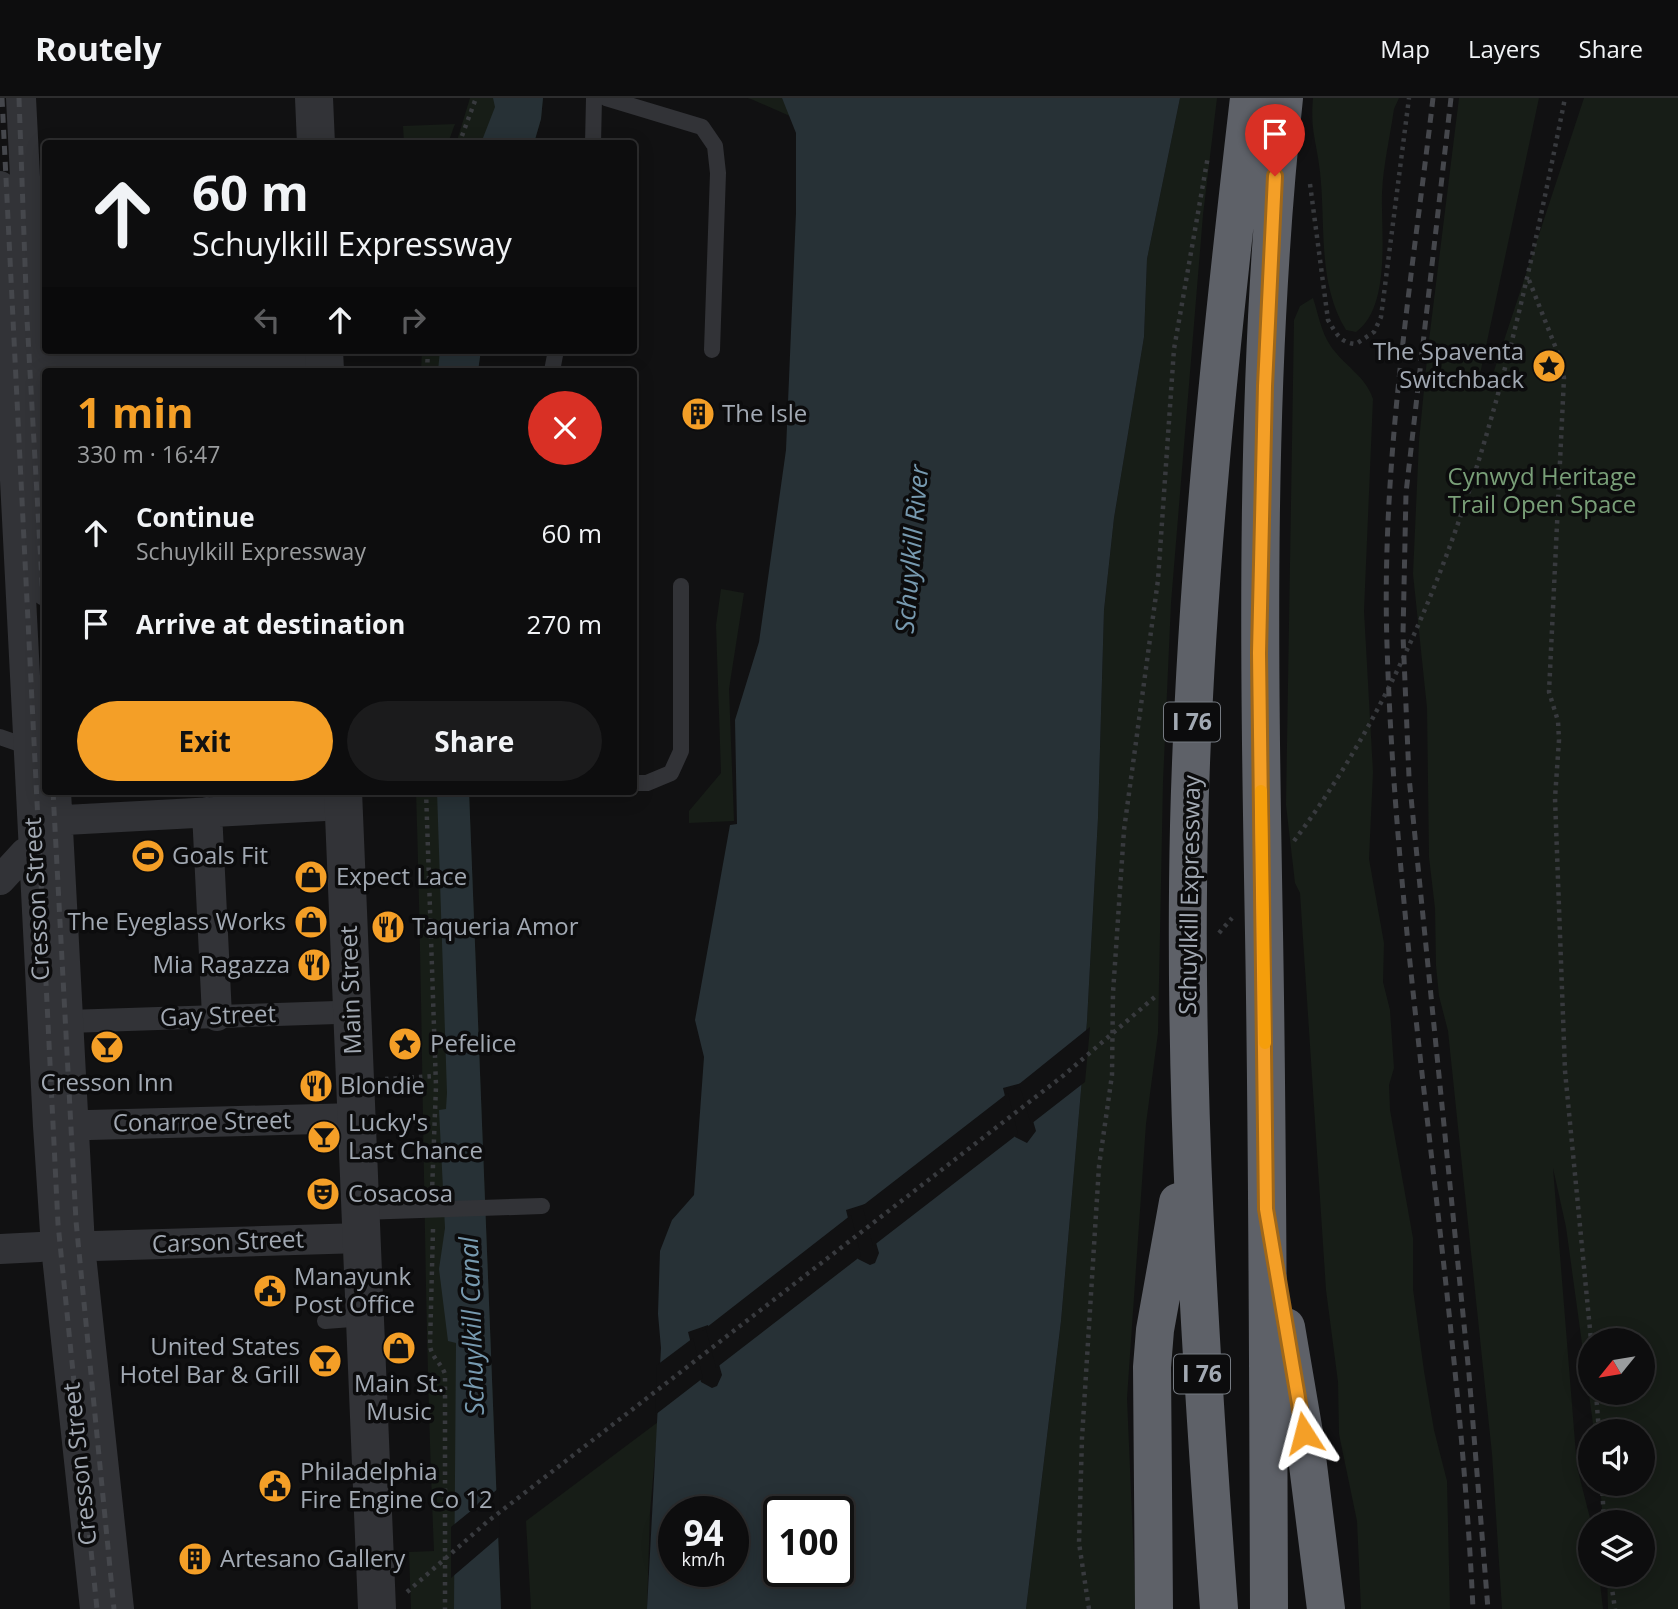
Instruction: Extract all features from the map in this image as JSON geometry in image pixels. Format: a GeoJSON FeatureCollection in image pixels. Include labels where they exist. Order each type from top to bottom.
{"type":"FeatureCollection","features":[{"type":"Feature","properties":{"kind":"highway","name":"Schuylkill Expressway"},"geometry":{"type":"LineString","coordinates":[[1219,1609],[1190,1138],[1189,829],[1201,563],[1224,307],[1248,98]]}},
{"type":"Feature","properties":{"kind":"highway"},"geometry":{"type":"LineString","coordinates":[[1269,1609],[1259,653],[1268,311],[1275,176],[1283,98]]}},
{"type":"Feature","properties":{"kind":"highway"},"geometry":{"type":"LineString","coordinates":[[1154,1609],[1152,1367],[1155,1330],[1190,1138]]}},
{"type":"Feature","properties":{"kind":"highway"},"geometry":{"type":"LineString","coordinates":[[1266,1209],[1304,1433],[1326,1609]]}},
{"type":"Feature","properties":{"kind":"street"},"geometry":{"type":"LineString","coordinates":[[22,98],[42,509]]}},
{"type":"Feature","properties":{"kind":"street"},"geometry":{"type":"LineString","coordinates":[[314,98],[316,140]]}},
{"type":"Feature","properties":{"kind":"street","name":"Cresson Street"},"geometry":{"type":"LineString","coordinates":[[0,187],[48,1126],[57,1247],[95,1609]]}},
{"type":"Feature","properties":{"kind":"street"},"geometry":{"type":"LineString","coordinates":[[49,368],[325,359]]}},
{"type":"Feature","properties":{"kind":"street","name":"Cresson Street"},"geometry":{"type":"LineString","coordinates":[[56,795],[79,1233],[119,1609]]}},
{"type":"Feature","properties":{"kind":"street"},"geometry":{"type":"LineString","coordinates":[[65,820],[207,812],[343,798]]}},
{"type":"Feature","properties":{"kind":"street","name":"Main Street"},"geometry":{"type":"LineString","coordinates":[[343,798],[365,1318],[388,1604]]}},
{"type":"Feature","properties":{"kind":"street"},"geometry":{"type":"LineString","coordinates":[[207,812],[218,1016]]}},
{"type":"Feature","properties":{"kind":"street"},"geometry":{"type":"LineString","coordinates":[[0,880],[25,853]]}},
{"type":"Feature","properties":{"kind":"street"},"geometry":{"type":"LineString","coordinates":[[0,891],[27,904]]}},
{"type":"Feature","properties":{"kind":"street","name":"Gay Street"},"geometry":{"type":"LineString","coordinates":[[83,1020],[352,1012]]}},
{"type":"Feature","properties":{"kind":"street","name":"Conarroe Street"},"geometry":{"type":"LineString","coordinates":[[89,1125],[356,1118]]}},
{"type":"Feature","properties":{"kind":"street","name":"Carson Street"},"geometry":{"type":"LineString","coordinates":[[94,1246],[266,1249],[361,1225]]}},
{"type":"Feature","properties":{"kind":"street"},"geometry":{"type":"LineString","coordinates":[[0,1249],[40,1247]]}},
{"type":"Feature","properties":{"kind":"lane"},"geometry":{"type":"LineString","coordinates":[[593,140],[594,98]]}},
{"type":"Feature","properties":{"kind":"lane"},"geometry":{"type":"LineString","coordinates":[[606,98],[702,127],[715,146],[718,173],[712,350]]}},
{"type":"Feature","properties":{"kind":"lane"},"geometry":{"type":"LineString","coordinates":[[637,783],[647,783],[671,773],[681,751],[681,586]]}},
{"type":"Feature","properties":{"kind":"lane"},"geometry":{"type":"LineString","coordinates":[[0,737],[20,744]]}},
{"type":"Feature","properties":{"kind":"lane"},"geometry":{"type":"LineString","coordinates":[[361,1225],[435,1211],[542,1206]]}},
{"type":"Feature","properties":{"kind":"lane"},"geometry":{"type":"LineString","coordinates":[[326,1321],[365,1318]]}},
{"type":"Feature","properties":{"kind":"path"},"geometry":{"type":"LineString","coordinates":[[460,140],[476,98]]}},
{"type":"Feature","properties":{"kind":"path"},"geometry":{"type":"LineString","coordinates":[[1309,173],[1328,320],[1338,337],[1346,343],[1356,344],[1374,332],[1381,317],[1409,98]]}},
{"type":"Feature","properties":{"kind":"path"},"geometry":{"type":"LineString","coordinates":[[1286,853],[1355,751],[1409,650],[1452,547],[1528,279],[1564,98]]}},
{"type":"Feature","properties":{"kind":"path"},"geometry":{"type":"LineString","coordinates":[[1089,1609],[1079,1543],[1082,1438],[1099,1166],[1112,1075],[1113,993],[1124,830],[1158,580],[1174,349],[1209,152]]}},
{"type":"Feature","properties":{"kind":"path"},"geometry":{"type":"LineString","coordinates":[[1528,279],[1559,356],[1564,378],[1549,692],[1558,721],[1559,740],[1555,798],[1564,1060],[1590,1328]]}},
{"type":"Feature","properties":{"kind":"path"},"geometry":{"type":"LineString","coordinates":[[426,795],[435,1076],[435,1211],[430,1346],[432,1355],[442,1366],[444,1374],[445,1609]]}},
{"type":"Feature","properties":{"kind":"path"},"geometry":{"type":"LineString","coordinates":[[1217,934],[1235,915]]}},
{"type":"Feature","properties":{"kind":"path"},"geometry":{"type":"LineString","coordinates":[[388,1604],[487,1522],[1063,1074],[1164,989]]}},
{"type":"Feature","properties":{"kind":"path"},"geometry":{"type":"LineString","coordinates":[[384,1079],[435,1076]]}},
{"type":"Feature","properties":{"kind":"path"},"geometry":{"type":"LineString","coordinates":[[1612,1587],[1615,1609]]}},
{"type":"Feature","properties":{"kind":"green space"},"geometry":{"type":"Polygon","coordinates":[[[470,98],[543,98],[535,140],[457,140],[470,98]]]}},
{"type":"Feature","properties":{"kind":"green space"},"geometry":{"type":"Polygon","coordinates":[[[747,98],[782,98],[792,117],[751,99],[747,98]]]}},
{"type":"Feature","properties":{"kind":"green space"},"geometry":{"type":"Polygon","coordinates":[[[1180,98],[1217,98],[1203,215],[1171,603],[1163,782],[1158,1033],[1146,1124],[1127,1398],[1136,1609],[1026,1609],[1061,1321],[1087,1021],[1098,818],[1104,610],[1114,518],[1144,337],[1147,259],[1180,98]]]}},
{"type":"Feature","properties":{"kind":"green space"},"geometry":{"type":"Polygon","coordinates":[[[1313,98],[1399,98],[1394,109],[1384,173],[1383,248],[1379,288],[1375,305],[1356,332],[1346,330],[1337,312],[1327,273],[1322,192],[1312,119],[1313,98]]]}},
{"type":"Feature","properties":{"kind":"green space","name":"Cynwyd Heritage Trail Open Space"},"geometry":{"type":"Polygon","coordinates":[[[1459,98],[1539,98],[1479,379],[1484,387],[1489,386],[1584,98],[1678,98],[1678,1609],[1608,1609],[1607,1587],[1655,1587],[1655,1510],[1602,1510],[1601,1496],[1655,1496],[1655,1419],[1592,1419],[1590,1405],[1656,1405],[1656,1328],[1580,1328],[1566,1227],[1553,1168],[1578,1496],[1584,1496],[1588,1510],[1578,1510],[1578,1587],[1600,1587],[1603,1609],[1502,1609],[1492,1454],[1448,1031],[1439,996],[1436,966],[1435,908],[1429,857],[1427,708],[1413,574],[1419,441],[1459,98]]]}},
{"type":"Feature","properties":{"kind":"green space"},"geometry":{"type":"Polygon","coordinates":[[[455,124],[449,140],[404,140],[403,126],[455,124]]]}},
{"type":"Feature","properties":{"kind":"green space"},"geometry":{"type":"Polygon","coordinates":[[[1313,298],[1327,340],[1360,377],[1373,399],[1364,611],[1373,772],[1369,859],[1384,943],[1383,982],[1390,1010],[1394,1068],[1389,1085],[1390,1110],[1413,1238],[1413,1289],[1424,1371],[1434,1430],[1447,1481],[1450,1609],[1361,1609],[1357,1521],[1339,1434],[1338,1382],[1326,1290],[1300,893],[1295,883],[1286,805],[1294,320],[1300,306],[1313,298]]]}},
{"type":"Feature","properties":{"kind":"green space"},"geometry":{"type":"Polygon","coordinates":[[[422,354],[480,354],[478,368],[421,368],[422,354]]]}},
{"type":"Feature","properties":{"kind":"green space"},"geometry":{"type":"Polygon","coordinates":[[[721,589],[744,593],[729,689],[734,821],[689,823],[689,811],[721,773],[716,625],[721,589]]]}},
{"type":"Feature","properties":{"kind":"green space"},"geometry":{"type":"Polygon","coordinates":[[[416,795],[469,795],[501,1609],[411,1609],[409,1552],[434,1551],[416,795]]]}},
{"type":"Feature","properties":{"kind":"green space"},"geometry":{"type":"Polygon","coordinates":[[[658,1422],[650,1512],[647,1609],[531,1609],[526,1521],[658,1422]]]}},
{"type":"Feature","properties":{"kind":"water"},"geometry":{"type":"Polygon","coordinates":[[[493,98],[543,98],[535,140],[482,140],[495,107],[493,98]]]}},
{"type":"Feature","properties":{"kind":"water","name":"Schuylkill River"},"geometry":{"type":"Polygon","coordinates":[[[782,98],[1180,98],[1147,259],[1144,337],[1114,518],[1104,610],[1098,818],[1087,1021],[1061,1321],[1026,1609],[647,1609],[661,1348],[658,1314],[660,1251],[672,1220],[694,1195],[704,1057],[695,1020],[730,825],[737,824],[735,720],[759,642],[786,450],[796,213],[796,133],[782,98]],[[1022,1083],[1003,1088],[1015,1137],[1027,1143],[1036,1131],[1022,1083]],[[865,1204],[846,1210],[858,1259],[870,1265],[875,1263],[879,1253],[865,1204]],[[708,1325],[688,1332],[701,1382],[712,1388],[717,1386],[722,1375],[708,1325]]]}},
{"type":"Feature","properties":{"kind":"water"},"geometry":{"type":"Polygon","coordinates":[[[440,354],[480,354],[478,368],[438,368],[440,354]]]}},
{"type":"Feature","properties":{"kind":"water","name":"Schuylkill Canal"},"geometry":{"type":"Polygon","coordinates":[[[437,795],[469,795],[501,1609],[454,1609],[456,1343],[448,1341],[439,1269],[445,1228],[439,1110],[446,1109],[437,795]]]}},
{"type":"Feature","properties":{"kind":"pier"},"geometry":{"type":"Polygon","coordinates":[[[1090,1027],[1085,1082],[1031,1124],[1020,1087],[1013,1089],[1090,1027]]]}},
{"type":"Feature","properties":{"kind":"pier"},"geometry":{"type":"Polygon","coordinates":[[[1008,1093],[1018,1134],[873,1246],[863,1208],[857,1210],[1008,1093]]]}},
{"type":"Feature","properties":{"kind":"pier"},"geometry":{"type":"Polygon","coordinates":[[[851,1215],[861,1256],[716,1368],[706,1329],[702,1331],[851,1215]]]}},
{"type":"Feature","properties":{"kind":"pier"},"geometry":{"type":"Polygon","coordinates":[[[693,1338],[703,1378],[655,1415],[657,1365],[693,1338]]]}},
{"type":"Feature","properties":{"kind":"pier"},"geometry":{"type":"Polygon","coordinates":[[[499,1488],[500,1536],[451,1578],[451,1527],[499,1488]]]}},
{"type":"Feature","properties":{"kind":"railway"},"geometry":{"type":"LineString","coordinates":[[2,98],[58,1224],[97,1609]]}},
{"type":"Feature","properties":{"kind":"railway"},"geometry":{"type":"LineString","coordinates":[[19,98],[27,319],[42,582]]}},
{"type":"Feature","properties":{"kind":"railway"},"geometry":{"type":"LineString","coordinates":[[1433,98],[1393,439],[1386,576],[1387,645],[1403,886],[1455,1368],[1473,1609]]}},
{"type":"Feature","properties":{"kind":"railway"},"geometry":{"type":"LineString","coordinates":[[1451,98],[1406,493],[1403,635],[1409,777],[1469,1374],[1488,1609]]}},
{"type":"Feature","properties":{"kind":"railway"},"geometry":{"type":"LineString","coordinates":[[53,795],[76,1221],[114,1609]]}},
{"type":"Feature","properties":{"kind":"slow traffic"},"geometry":{"type":"LineString","coordinates":[[1261,791],[1265,1043]]}},
{"type":"Feature","properties":{"kind":"place","name":"The Spaventa Switchback"},"geometry":{"type":"Point","coordinates":[1549,366]}},
{"type":"Feature","properties":{"kind":"place","name":"The Isle"},"geometry":{"type":"Point","coordinates":[698,414]}},
{"type":"Feature","properties":{"kind":"place","name":"Goals Fit"},"geometry":{"type":"Point","coordinates":[148,856]}},
{"type":"Feature","properties":{"kind":"place","name":"Expect Lace"},"geometry":{"type":"Point","coordinates":[311,877]}},
{"type":"Feature","properties":{"kind":"place","name":"The Eyeglass Works"},"geometry":{"type":"Point","coordinates":[311,922]}},
{"type":"Feature","properties":{"kind":"place","name":"Taqueria Amor"},"geometry":{"type":"Point","coordinates":[388,927]}},
{"type":"Feature","properties":{"kind":"place","name":"Mia Ragazza"},"geometry":{"type":"Point","coordinates":[314,965]}},
{"type":"Feature","properties":{"kind":"place","name":"Pefelice"},"geometry":{"type":"Point","coordinates":[405,1044]}},
{"type":"Feature","properties":{"kind":"place","name":"Cresson Inn"},"geometry":{"type":"Point","coordinates":[107,1047]}},
{"type":"Feature","properties":{"kind":"place","name":"Blondie"},"geometry":{"type":"Point","coordinates":[316,1086]}},
{"type":"Feature","properties":{"kind":"place","name":"Lucky's Last Chance"},"geometry":{"type":"Point","coordinates":[324,1137]}},
{"type":"Feature","properties":{"kind":"place","name":"Cosacosa"},"geometry":{"type":"Point","coordinates":[323,1194]}},
{"type":"Feature","properties":{"kind":"place","name":"Manayunk Post Office"},"geometry":{"type":"Point","coordinates":[270,1291]}},
{"type":"Feature","properties":{"kind":"place","name":"Main St. Music"},"geometry":{"type":"Point","coordinates":[399,1348]}},
{"type":"Feature","properties":{"kind":"place","name":"United States Hotel Bar & Grill"},"geometry":{"type":"Point","coordinates":[325,1361]}},
{"type":"Feature","properties":{"kind":"place","name":"Philadelphia Fire Engine Co 12"},"geometry":{"type":"Point","coordinates":[275,1486]}},
{"type":"Feature","properties":{"kind":"place","name":"Artesano Gallery"},"geometry":{"type":"Point","coordinates":[195,1559]}},
{"type":"Feature","properties":{"kind":"route"},"geometry":{"type":"LineString","coordinates":[[1275,176],[1265,386],[1259,653],[1265,962],[1266,1209],[1304,1433]]}}]}
